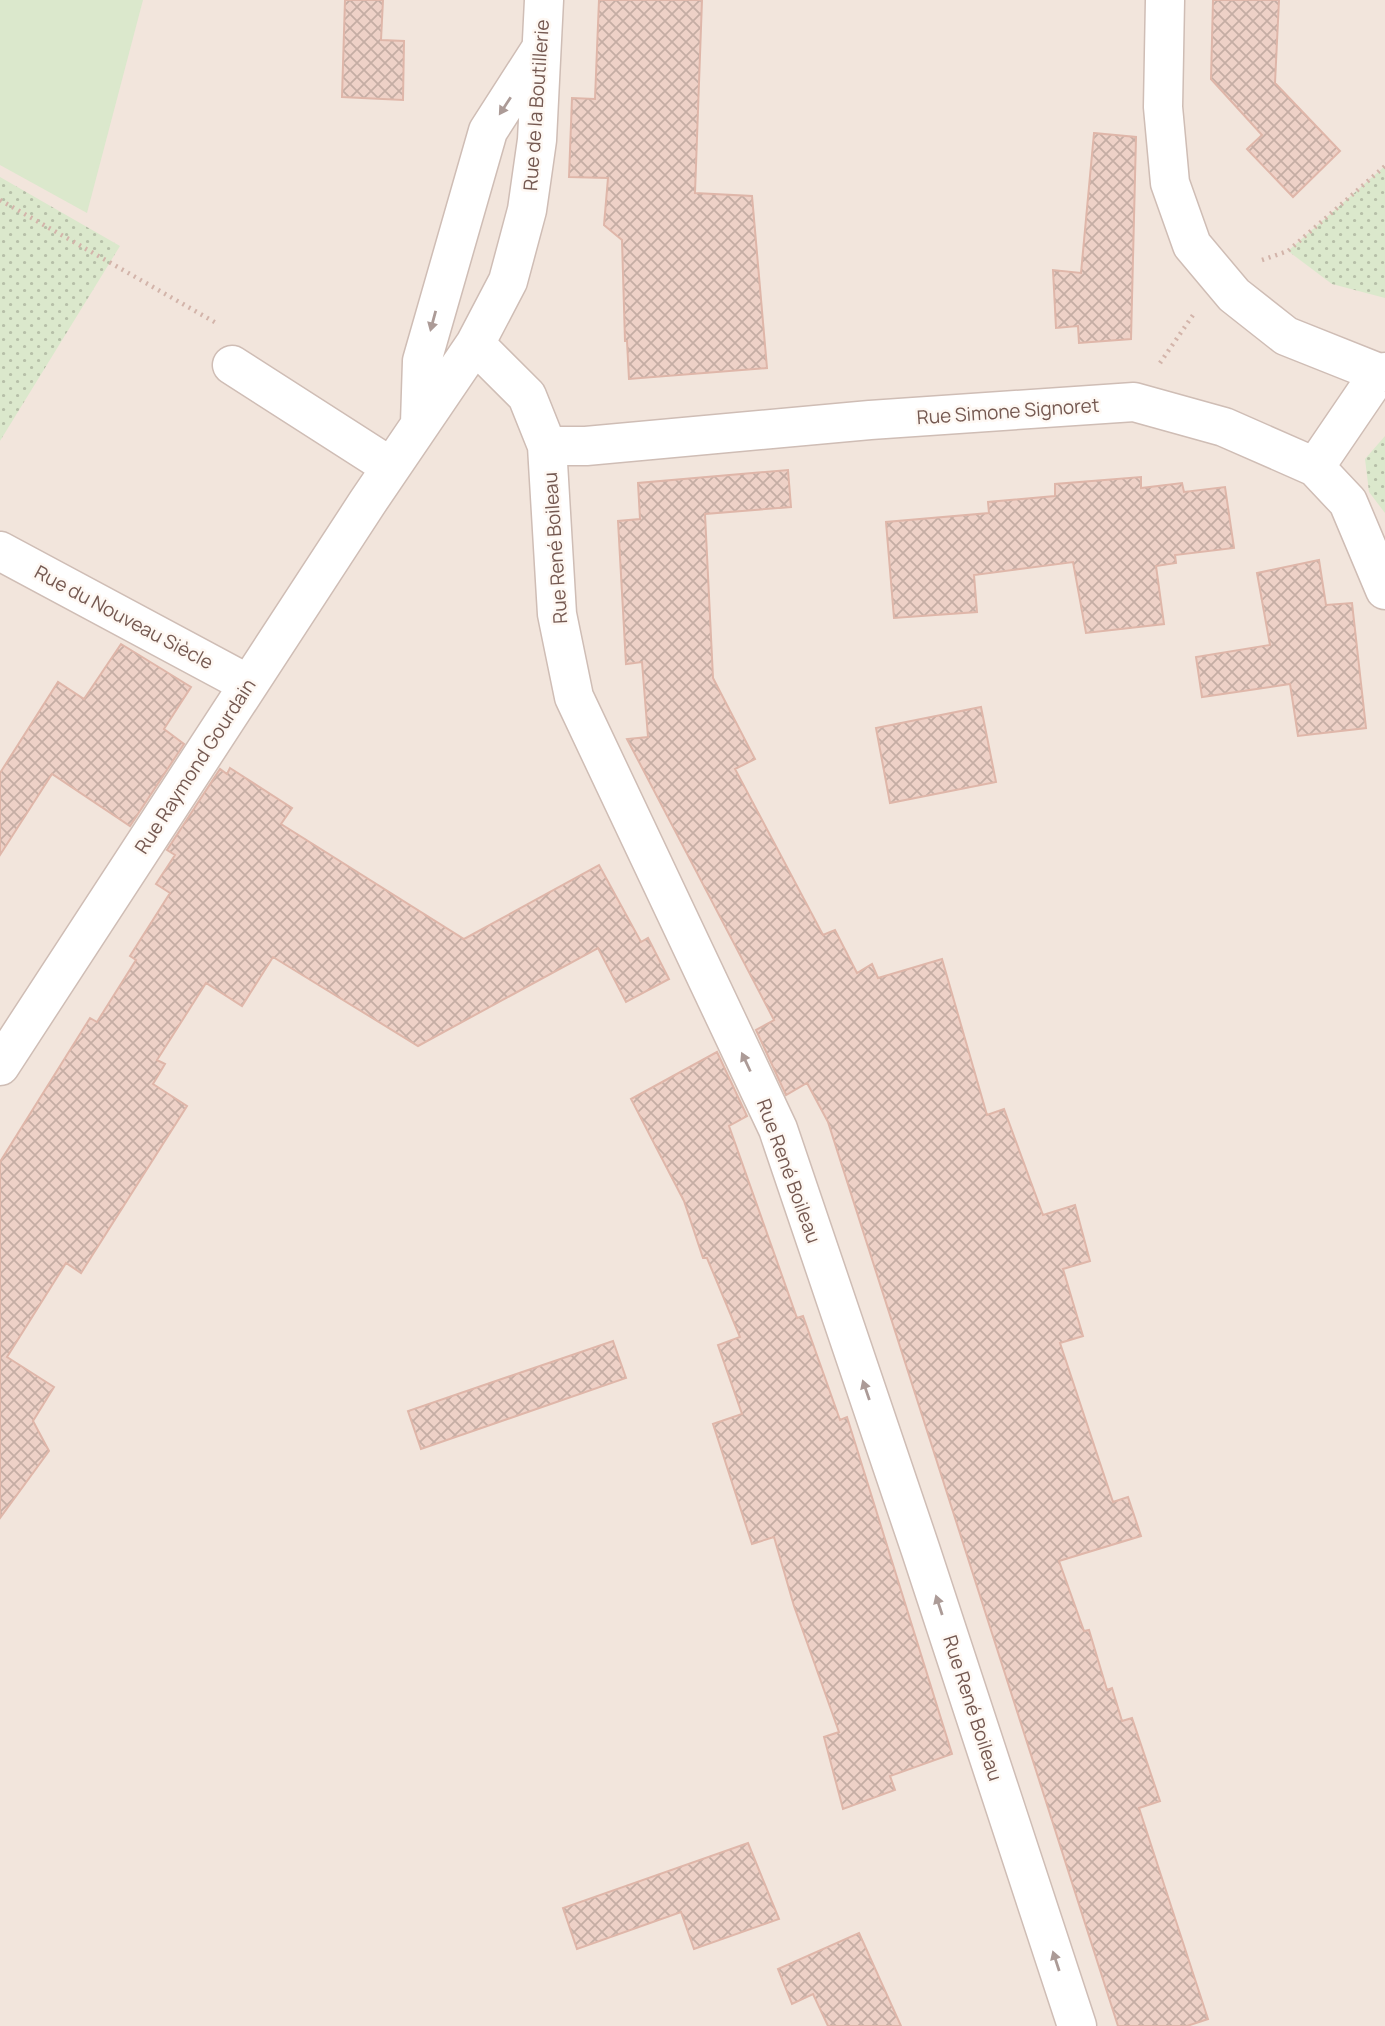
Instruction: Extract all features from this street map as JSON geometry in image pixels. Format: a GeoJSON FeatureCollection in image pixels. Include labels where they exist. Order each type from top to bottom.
{"type":"FeatureCollection","features":[{"type":"Feature","properties":{"kind":"street","name":"Rue de la Boutillerie"},"geometry":{"type":"LineString","coordinates":[[391,467],[475,344],[508,281],[527,210],[537,140],[544,0]]}},
{"type":"Feature","properties":{"kind":"street"},"geometry":{"type":"LineString","coordinates":[[1165,0],[1163,107],[1170,183],[1192,245],[1234,295],[1286,336],[1382,373],[1315,467]]}},
{"type":"Feature","properties":{"kind":"street"},"geometry":{"type":"LineString","coordinates":[[420,423],[422,361],[488,131],[541,48]]}},
{"type":"Feature","properties":{"kind":"street","name":"Rue René Boileau"},"geometry":{"type":"LineString","coordinates":[[475,344],[527,396],[547,446],[557,614],[573,697],[778,1129],[921,1551],[1077,2026]]}},
{"type":"Feature","properties":{"kind":"street"},"geometry":{"type":"LineString","coordinates":[[232,365],[391,467]]}},
{"type":"Feature","properties":{"kind":"street","name":"Rue Simone Signoret"},"geometry":{"type":"LineString","coordinates":[[547,446],[586,446],[870,420],[1134,402],[1224,427],[1315,467],[1348,502],[1385,590]]}},
{"type":"Feature","properties":{"kind":"street","name":"Rue Raymond Gourdain"},"geometry":{"type":"LineString","coordinates":[[0,1066],[391,467]]}},
{"type":"Feature","properties":{"kind":"street","name":"Rue du Nouveau Siècle"},"geometry":{"type":"LineString","coordinates":[[0,551],[248,684]]}},
{"type":"Feature","properties":{"kind":"path"},"geometry":{"type":"LineString","coordinates":[[0,200],[217,321],[232,365]]}},
{"type":"Feature","properties":{"kind":"shaded area"},"geometry":{"type":"Polygon","coordinates":[[[0,0],[1385,0],[1385,2026],[0,2026],[0,0]]]}},
{"type":"Feature","properties":{"kind":"green space"},"geometry":{"type":"Polygon","coordinates":[[[0,0],[143,0],[87,213],[0,165],[0,0]]]}},
{"type":"Feature","properties":{"kind":"green space"},"geometry":{"type":"Polygon","coordinates":[[[1385,166],[1385,298],[1332,284],[1288,251],[1385,166]]]}},
{"type":"Feature","properties":{"kind":"green space"},"geometry":{"type":"Polygon","coordinates":[[[0,177],[120,246],[0,441],[0,177]]]}},
{"type":"Feature","properties":{"kind":"green space"},"geometry":{"type":"Polygon","coordinates":[[[1385,436],[1385,513],[1369,492],[1365,459],[1385,436]]]}},
{"type":"Feature","properties":{"kind":"building"},"geometry":{"type":"Polygon","coordinates":[[[345,0],[383,0],[381,40],[404,41],[403,100],[342,97],[345,0]]]}},
{"type":"Feature","properties":{"kind":"building"},"geometry":{"type":"Polygon","coordinates":[[[599,0],[702,0],[695,193],[752,196],[767,368],[629,379],[622,240],[604,225],[608,178],[569,177],[572,98],[595,99],[599,0]]]}},
{"type":"Feature","properties":{"kind":"building"},"geometry":{"type":"Polygon","coordinates":[[[1213,0],[1279,0],[1275,83],[1340,151],[1293,197],[1247,149],[1262,135],[1211,79],[1213,0]]]}},
{"type":"Feature","properties":{"kind":"building"},"geometry":{"type":"Polygon","coordinates":[[[1094,133],[1136,137],[1131,339],[1079,343],[1078,326],[1056,328],[1053,270],[1081,273],[1094,133]]]}},
{"type":"Feature","properties":{"kind":"building"},"geometry":{"type":"Polygon","coordinates":[[[788,470],[791,507],[705,514],[713,678],[755,759],[735,769],[823,935],[835,930],[857,973],[872,964],[878,978],[942,959],[987,1115],[1004,1109],[1043,1215],[1075,1205],[1090,1261],[1063,1269],[1083,1336],[1060,1343],[1113,1502],[1128,1497],[1141,1536],[1059,1561],[1084,1631],[1089,1630],[1107,1690],[1112,1688],[1122,1721],[1132,1718],[1160,1801],[1139,1808],[1208,2019],[1187,2026],[1118,2026],[828,1122],[807,1083],[786,1095],[756,1030],[774,1020],[627,739],[648,737],[642,662],[626,664],[618,521],[640,519],[638,483],[788,470]]]}},
{"type":"Feature","properties":{"kind":"building"},"geometry":{"type":"Polygon","coordinates":[[[1141,477],[1141,488],[1182,483],[1184,492],[1225,487],[1234,548],[1175,555],[1176,563],[1156,566],[1164,624],[1086,633],[1073,562],[974,575],[977,612],[894,618],[886,522],[989,513],[988,502],[1055,496],[1055,484],[1141,477]]]}},
{"type":"Feature","properties":{"kind":"building"},"geometry":{"type":"Polygon","coordinates":[[[1319,560],[1326,605],[1352,603],[1366,728],[1298,736],[1290,684],[1202,697],[1196,657],[1270,645],[1257,573],[1319,560]]]}},
{"type":"Feature","properties":{"kind":"building"},"geometry":{"type":"Polygon","coordinates":[[[121,644],[191,687],[164,729],[184,744],[130,826],[52,774],[0,855],[0,773],[58,682],[84,699],[121,644]]]}},
{"type":"Feature","properties":{"kind":"building"},"geometry":{"type":"Polygon","coordinates":[[[981,707],[996,782],[890,803],[876,728],[981,707]]]}},
{"type":"Feature","properties":{"kind":"building"},"geometry":{"type":"Polygon","coordinates":[[[230,768],[292,808],[281,824],[464,939],[599,865],[641,942],[648,938],[669,979],[626,1002],[598,948],[418,1046],[273,957],[242,1006],[206,983],[157,1060],[165,1064],[153,1084],[187,1106],[81,1273],[66,1263],[7,1357],[54,1387],[33,1421],[49,1451],[0,1518],[0,1162],[90,1018],[97,1022],[136,960],[130,956],[170,893],[156,884],[175,855],[167,850],[220,769],[227,774],[230,768]]]}},
{"type":"Feature","properties":{"kind":"building"},"geometry":{"type":"Polygon","coordinates":[[[717,1052],[747,1116],[729,1126],[797,1318],[803,1316],[840,1420],[847,1417],[952,1754],[890,1776],[895,1790],[843,1809],[824,1737],[839,1732],[794,1606],[774,1537],[752,1544],[713,1424],[742,1414],[718,1345],[740,1337],[707,1258],[703,1258],[684,1201],[631,1099],[717,1052]]]}},
{"type":"Feature","properties":{"kind":"building"},"geometry":{"type":"Polygon","coordinates":[[[613,1341],[626,1378],[421,1449],[408,1411],[613,1341]]]}},
{"type":"Feature","properties":{"kind":"building"},"geometry":{"type":"Polygon","coordinates":[[[748,1843],[779,1919],[694,1949],[681,1912],[577,1949],[563,1908],[748,1843]]]}},
{"type":"Feature","properties":{"kind":"building"},"geometry":{"type":"Polygon","coordinates":[[[859,1933],[901,2026],[828,2026],[813,1994],[792,2004],[778,1969],[859,1933]]]}}]}
